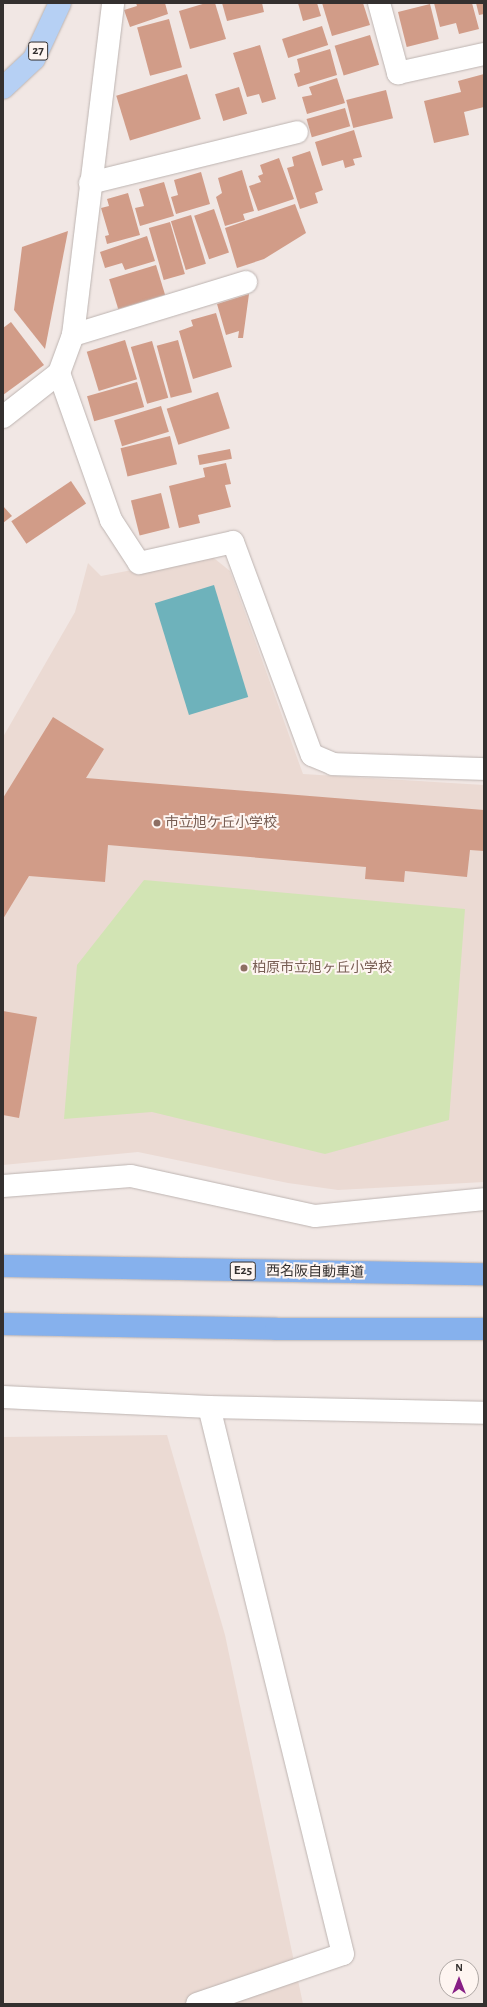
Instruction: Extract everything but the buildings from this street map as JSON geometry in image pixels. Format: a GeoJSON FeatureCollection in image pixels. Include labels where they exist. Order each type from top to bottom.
{"type":"FeatureCollection","features":[{"type":"Feature","properties":{"kind":"highway","name":"西名阪自動車道"},"geometry":{"type":"LineString","coordinates":[[3,1266],[484,1274]]}},
{"type":"Feature","properties":{"kind":"highway"},"geometry":{"type":"LineString","coordinates":[[3,1324],[276,1329],[484,1329]]}},
{"type":"Feature","properties":{"kind":"main road","name":"27"},"geometry":{"type":"LineString","coordinates":[[3,88],[34,59],[60,3]]}},
{"type":"Feature","properties":{"kind":"street"},"geometry":{"type":"LineString","coordinates":[[3,417],[59,372],[74,335],[90,183],[113,3]]}},
{"type":"Feature","properties":{"kind":"street"},"geometry":{"type":"LineString","coordinates":[[379,3],[398,73],[484,54]]}},
{"type":"Feature","properties":{"kind":"street"},"geometry":{"type":"LineString","coordinates":[[90,183],[297,132]]}},
{"type":"Feature","properties":{"kind":"street"},"geometry":{"type":"LineString","coordinates":[[74,335],[246,282]]}},
{"type":"Feature","properties":{"kind":"street"},"geometry":{"type":"LineString","coordinates":[[59,372],[111,520],[139,563],[233,542],[312,755],[333,764],[484,769]]}},
{"type":"Feature","properties":{"kind":"street"},"geometry":{"type":"LineString","coordinates":[[3,1186],[130,1176],[316,1216],[484,1198]]}},
{"type":"Feature","properties":{"kind":"street"},"geometry":{"type":"LineString","coordinates":[[3,1397],[210,1407],[484,1413]]}},
{"type":"Feature","properties":{"kind":"street"},"geometry":{"type":"LineString","coordinates":[[197,2004],[343,1954],[210,1407]]}},
{"type":"Feature","properties":{"kind":"shaded area","name":"柏原市立旭ヶ丘小学校"},"geometry":{"type":"Polygon","coordinates":[[[210,555],[230,571],[303,774],[484,785],[484,1182],[338,1190],[288,1183],[138,1152],[3,1165],[3,737],[75,612],[88,563],[101,576],[210,555]]]}},
{"type":"Feature","properties":{"kind":"shaded area"},"geometry":{"type":"Polygon","coordinates":[[[167,1435],[225,1635],[303,2004],[3,2004],[3,1437],[167,1435]]]}},
{"type":"Feature","properties":{"kind":"green space"},"geometry":{"type":"Polygon","coordinates":[[[144,880],[465,909],[449,1120],[325,1154],[152,1112],[64,1119],[77,965],[144,880]]]}},
{"type":"Feature","properties":{"kind":"water"},"geometry":{"type":"Polygon","coordinates":[[[214,585],[248,697],[189,715],[155,603],[214,585]]]}},
{"type":"Feature","properties":{"kind":"place","name":"市立旭ケ丘小学校"},"geometry":{"type":"Point","coordinates":[157,823]}},
{"type":"Feature","properties":{"kind":"place","name":"柏原市立旭ヶ丘小学校"},"geometry":{"type":"Point","coordinates":[244,968]}}]}
